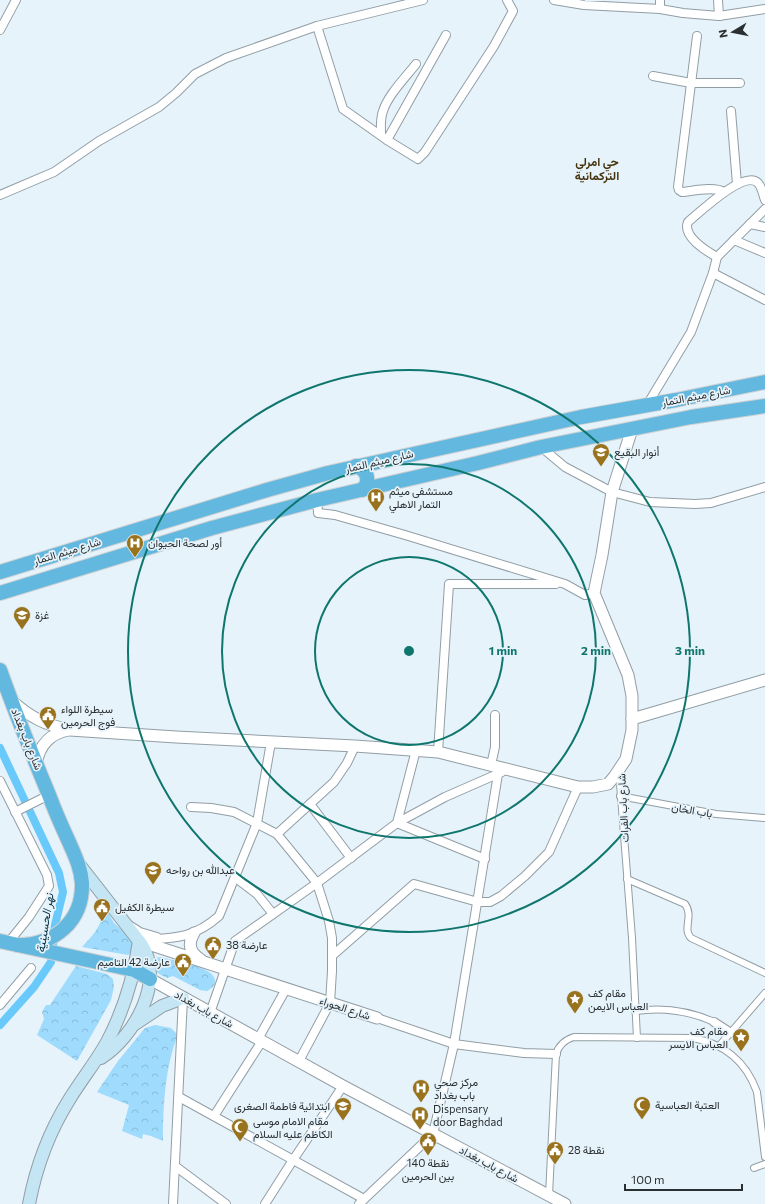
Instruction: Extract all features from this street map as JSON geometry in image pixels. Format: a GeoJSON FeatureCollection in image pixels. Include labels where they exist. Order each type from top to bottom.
{"type":"FeatureCollection","features":[{"type":"Feature","properties":{"kind":"highway","name":"شارع ميثم التمار"},"geometry":{"type":"LineString","coordinates":[[0,572],[252,494],[356,466],[581,417],[765,382]]}},
{"type":"Feature","properties":{"kind":"highway"},"geometry":{"type":"LineString","coordinates":[[717,391],[712,395],[710,400],[715,410],[721,412]]}},
{"type":"Feature","properties":{"kind":"highway"},"geometry":{"type":"LineString","coordinates":[[690,397],[696,405],[696,409],[691,418]]}},
{"type":"Feature","properties":{"kind":"highway","name":"شارع ميثم التمار"},"geometry":{"type":"LineString","coordinates":[[0,593],[223,524],[317,500],[541,447],[721,412],[765,406]]}},
{"type":"Feature","properties":{"kind":"highway"},"geometry":{"type":"LineString","coordinates":[[392,458],[385,464],[384,473],[390,480],[399,481]]}},
{"type":"Feature","properties":{"kind":"highway"},"geometry":{"type":"LineString","coordinates":[[356,466],[363,469],[367,476],[367,484],[362,490]]}},
{"type":"Feature","properties":{"kind":"highway","name":"شارع باب بغداد"},"geometry":{"type":"LineString","coordinates":[[0,670],[6,694],[36,763],[43,798],[78,863]]}},
{"type":"Feature","properties":{"kind":"highway"},"geometry":{"type":"LineString","coordinates":[[17,944],[47,940],[60,933],[71,921],[79,903],[82,883],[78,863]]}},
{"type":"Feature","properties":{"kind":"highway"},"geometry":{"type":"LineString","coordinates":[[17,944],[134,970],[150,979]]}},
{"type":"Feature","properties":{"kind":"main road","name":"شارع باب بغداد"},"geometry":{"type":"LineString","coordinates":[[78,863],[144,949],[148,959],[150,979]]}},
{"type":"Feature","properties":{"kind":"main road"},"geometry":{"type":"LineString","coordinates":[[29,1204],[39,1166],[57,1121],[68,1100],[96,1061],[117,1022],[134,970],[139,941]]}},
{"type":"Feature","properties":{"kind":"main road"},"geometry":{"type":"LineString","coordinates":[[96,1061],[113,1049],[132,1026],[144,1004],[150,979]]}},
{"type":"Feature","properties":{"kind":"main road"},"geometry":{"type":"LineString","coordinates":[[132,1026],[162,1006],[183,998]]}},
{"type":"Feature","properties":{"kind":"street"},"geometry":{"type":"LineString","coordinates":[[0,30],[16,0]]}},
{"type":"Feature","properties":{"kind":"street"},"geometry":{"type":"LineString","coordinates":[[0,196],[54,172],[99,142],[159,107],[195,74],[226,58],[317,26],[423,0]]}},
{"type":"Feature","properties":{"kind":"street"},"geometry":{"type":"LineString","coordinates":[[317,26],[342,109],[418,159],[425,152],[494,46],[513,11],[507,0]]}},
{"type":"Feature","properties":{"kind":"street"},"geometry":{"type":"LineString","coordinates":[[554,0],[584,3],[616,3],[683,13],[720,16],[765,9]]}},
{"type":"Feature","properties":{"kind":"street"},"geometry":{"type":"LineString","coordinates":[[660,0],[660,9]]}},
{"type":"Feature","properties":{"kind":"street"},"geometry":{"type":"LineString","coordinates":[[718,0],[720,16]]}},
{"type":"Feature","properties":{"kind":"street"},"geometry":{"type":"LineString","coordinates":[[384,138],[446,35]]}},
{"type":"Feature","properties":{"kind":"street"},"geometry":{"type":"LineString","coordinates":[[697,36],[678,187],[682,192],[714,189],[724,192]]}},
{"type":"Feature","properties":{"kind":"street"},"geometry":{"type":"LineString","coordinates":[[384,138],[381,121],[385,105],[416,64]]}},
{"type":"Feature","properties":{"kind":"street"},"geometry":{"type":"LineString","coordinates":[[653,76],[691,83],[740,83]]}},
{"type":"Feature","properties":{"kind":"street"},"geometry":{"type":"LineString","coordinates":[[731,111],[737,184]]}},
{"type":"Feature","properties":{"kind":"street"},"geometry":{"type":"LineString","coordinates":[[717,257],[707,252],[694,241],[686,226],[688,222],[724,192],[737,184],[755,181],[759,184],[765,200]]}},
{"type":"Feature","properties":{"kind":"street"},"geometry":{"type":"LineString","coordinates":[[647,405],[691,332],[713,273],[717,257],[765,209]]}},
{"type":"Feature","properties":{"kind":"street"},"geometry":{"type":"LineString","coordinates":[[750,224],[765,227]]}},
{"type":"Feature","properties":{"kind":"street"},"geometry":{"type":"LineString","coordinates":[[734,240],[765,253]]}},
{"type":"Feature","properties":{"kind":"street"},"geometry":{"type":"LineString","coordinates":[[713,273],[765,300]]}},
{"type":"Feature","properties":{"kind":"street"},"geometry":{"type":"LineString","coordinates":[[317,500],[318,513],[335,515],[398,533],[565,584],[585,595],[594,593],[602,555],[612,492],[632,429]]}},
{"type":"Feature","properties":{"kind":"street"},"geometry":{"type":"LineString","coordinates":[[541,447],[566,467],[612,492],[650,502],[695,504],[711,503],[765,487]]}},
{"type":"Feature","properties":{"kind":"street"},"geometry":{"type":"LineString","coordinates":[[438,752],[449,584],[565,584]]}},
{"type":"Feature","properties":{"kind":"street","name":"شارع باب الفرات"},"geometry":{"type":"LineString","coordinates":[[594,593],[628,675],[632,696],[632,730],[626,759],[619,771],[632,938],[637,1038]]}},
{"type":"Feature","properties":{"kind":"street"},"geometry":{"type":"LineString","coordinates":[[632,719],[765,680]]}},
{"type":"Feature","properties":{"kind":"street"},"geometry":{"type":"LineString","coordinates":[[6,694],[24,712],[38,720],[70,730],[438,752],[490,765],[502,772],[578,787],[593,787],[608,784],[619,771]]}},
{"type":"Feature","properties":{"kind":"street"},"geometry":{"type":"LineString","coordinates":[[490,765],[495,747],[495,715]]}},
{"type":"Feature","properties":{"kind":"street"},"geometry":{"type":"LineString","coordinates":[[36,763],[38,753],[44,744],[56,734],[70,730]]}},
{"type":"Feature","properties":{"kind":"street"},"geometry":{"type":"LineString","coordinates":[[139,941],[174,938],[194,933],[208,926],[219,916],[236,878],[257,823],[271,742]]}},
{"type":"Feature","properties":{"kind":"street"},"geometry":{"type":"LineString","coordinates":[[277,834],[334,782],[347,764],[355,746]]}},
{"type":"Feature","properties":{"kind":"street"},"geometry":{"type":"LineString","coordinates":[[397,823],[416,750]]}},
{"type":"Feature","properties":{"kind":"street"},"geometry":{"type":"LineString","coordinates":[[210,1012],[235,941],[317,883],[397,823],[445,797],[502,772]]}},
{"type":"Feature","properties":{"kind":"street"},"geometry":{"type":"LineString","coordinates":[[178,1097],[293,1160],[362,1201],[433,1134],[454,1044],[485,859],[502,772]]}},
{"type":"Feature","properties":{"kind":"street"},"geometry":{"type":"LineString","coordinates":[[0,781],[48,875],[49,886],[29,917],[17,944]]}},
{"type":"Feature","properties":{"kind":"street"},"geometry":{"type":"LineString","coordinates":[[333,955],[414,884],[478,902],[490,902],[501,896],[525,876],[549,852],[578,787]]}},
{"type":"Feature","properties":{"kind":"street","name":"باب الخان"},"geometry":{"type":"LineString","coordinates":[[620,796],[716,814],[765,818]]}},
{"type":"Feature","properties":{"kind":"street"},"geometry":{"type":"LineString","coordinates":[[15,812],[43,798]]}},
{"type":"Feature","properties":{"kind":"street"},"geometry":{"type":"LineString","coordinates":[[310,804],[351,858]]}},
{"type":"Feature","properties":{"kind":"street"},"geometry":{"type":"LineString","coordinates":[[191,807],[211,808],[234,812],[277,834],[317,883],[329,921],[332,938],[333,955],[330,1003],[299,1062]]}},
{"type":"Feature","properties":{"kind":"street"},"geometry":{"type":"LineString","coordinates":[[397,823],[485,859]]}},
{"type":"Feature","properties":{"kind":"street"},"geometry":{"type":"LineString","coordinates":[[236,878],[257,894],[273,914]]}},
{"type":"Feature","properties":{"kind":"street"},"geometry":{"type":"LineString","coordinates":[[627,878],[686,904],[690,913],[687,930],[688,935],[691,938],[765,973]]}},
{"type":"Feature","properties":{"kind":"street"},"geometry":{"type":"LineString","coordinates":[[123,921],[134,929],[147,934],[174,938]]}},
{"type":"Feature","properties":{"kind":"street"},"geometry":{"type":"LineString","coordinates":[[194,933],[191,938],[191,950],[193,955],[203,962]]}},
{"type":"Feature","properties":{"kind":"street","name":"شارع الحوراء"},"geometry":{"type":"LineString","coordinates":[[139,941],[454,1044],[524,1053],[556,1054]]}},
{"type":"Feature","properties":{"kind":"street"},"geometry":{"type":"LineString","coordinates":[[0,1005],[31,968]]}},
{"type":"Feature","properties":{"kind":"street","name":"شارع باب بغداد"},"geometry":{"type":"LineString","coordinates":[[150,979],[343,1086],[565,1204]]}},
{"type":"Feature","properties":{"kind":"street"},"geometry":{"type":"LineString","coordinates":[[214,1116],[260,1040],[286,988]]}},
{"type":"Feature","properties":{"kind":"street"},"geometry":{"type":"LineString","coordinates":[[719,1046],[765,993]]}},
{"type":"Feature","properties":{"kind":"street"},"geometry":{"type":"LineString","coordinates":[[173,1204],[183,998]]}},
{"type":"Feature","properties":{"kind":"street"},"geometry":{"type":"LineString","coordinates":[[635,1011],[648,1009],[689,1012],[714,1022],[731,1033]]}},
{"type":"Feature","properties":{"kind":"street"},"geometry":{"type":"LineString","coordinates":[[549,1195],[556,1054],[562,1043],[574,1037],[692,1038],[703,1040],[719,1046],[733,1055],[749,1074],[757,1092],[762,1111],[765,1157]]}},
{"type":"Feature","properties":{"kind":"street"},"geometry":{"type":"LineString","coordinates":[[265,1204],[343,1086]]}},
{"type":"Feature","properties":{"kind":"street"},"geometry":{"type":"LineString","coordinates":[[754,1168],[765,1164]]}},
{"type":"Feature","properties":{"kind":"street"},"geometry":{"type":"LineString","coordinates":[[175,1166],[226,1204]]}},
{"type":"Feature","properties":{"kind":"green space"},"geometry":{"type":"Polygon","coordinates":[[[104,906],[114,923],[132,939],[135,945],[133,951],[128,955],[82,947],[91,938],[100,924],[104,906]]]}},
{"type":"Feature","properties":{"kind":"green space"},"geometry":{"type":"Polygon","coordinates":[[[160,957],[183,962],[209,972],[213,976],[215,981],[214,984],[207,991],[200,990],[173,976],[167,978],[159,974],[153,961],[160,957]]]}},
{"type":"Feature","properties":{"kind":"green space"},"geometry":{"type":"Polygon","coordinates":[[[76,966],[107,974],[113,979],[114,987],[111,1000],[77,1061],[37,1035],[44,1019],[42,1012],[46,1005],[50,1005],[76,966]]]}},
{"type":"Feature","properties":{"kind":"green space"},"geometry":{"type":"Polygon","coordinates":[[[155,1025],[171,1028],[178,1035],[170,1060],[164,1101],[163,1141],[143,1134],[142,1139],[122,1131],[129,1105],[97,1092],[118,1061],[145,1028],[155,1025]]]}},
{"type":"Feature","properties":{"kind":"waterway","name":"نهر الحسينية"},"geometry":{"type":"LineString","coordinates":[[0,748],[59,873],[63,892],[55,925],[51,962],[34,987],[0,1025]]}},
{"type":"Feature","properties":{"kind":"place","name":"أنوار البقيع"},"geometry":{"type":"Point","coordinates":[601,467]}},
{"type":"Feature","properties":{"kind":"place","name":"مستشفى ميثم التمار الاهلي"},"geometry":{"type":"Point","coordinates":[376,512]}},
{"type":"Feature","properties":{"kind":"place","name":"أور لصحة الحيوان"},"geometry":{"type":"Point","coordinates":[135,558]}},
{"type":"Feature","properties":{"kind":"place","name":"غزة"},"geometry":{"type":"Point","coordinates":[22,630]}},
{"type":"Feature","properties":{"kind":"place","name":"سيطرة اللواء فوج الحرمين"},"geometry":{"type":"Point","coordinates":[48,730]}},
{"type":"Feature","properties":{"kind":"place","name":"عبدالله بن رواحه"},"geometry":{"type":"Point","coordinates":[153,885]}},
{"type":"Feature","properties":{"kind":"place","name":"سيطرة الكفيل"},"geometry":{"type":"Point","coordinates":[102,922]}},
{"type":"Feature","properties":{"kind":"place","name":"عارضة 38"},"geometry":{"type":"Point","coordinates":[213,960]}},
{"type":"Feature","properties":{"kind":"place","name":"عارضة 42 التاميم"},"geometry":{"type":"Point","coordinates":[183,977]}},
{"type":"Feature","properties":{"kind":"place","name":"مقام كف العباس الايمن"},"geometry":{"type":"Point","coordinates":[575,1014]}},
{"type":"Feature","properties":{"kind":"place","name":"مقام كف العباس الايسر"},"geometry":{"type":"Point","coordinates":[741,1052]}},
{"type":"Feature","properties":{"kind":"place","name":"مركز صحي باب بغداد"},"geometry":{"type":"Point","coordinates":[421,1103]}},
{"type":"Feature","properties":{"kind":"place","name":"العتبة العباسية"},"geometry":{"type":"Point","coordinates":[642,1120]}},
{"type":"Feature","properties":{"kind":"place","name":"ابتدائية فاطمة الصغرى"},"geometry":{"type":"Point","coordinates":[343,1121]}},
{"type":"Feature","properties":{"kind":"place","name":"Dispensary door Baghdad"},"geometry":{"type":"Point","coordinates":[420,1130]}},
{"type":"Feature","properties":{"kind":"place","name":"مقام الامام موسى الكاظم عليه السلام"},"geometry":{"type":"Point","coordinates":[240,1142]}},
{"type":"Feature","properties":{"kind":"place","name":"نقطة 140 بين الحرمين"},"geometry":{"type":"Point","coordinates":[428,1156]}},
{"type":"Feature","properties":{"kind":"place","name":"نقطة 28"},"geometry":{"type":"Point","coordinates":[555,1165]}},
{"type":"Feature","properties":{"kind":"district","name":"حي امرلي التركمانية"},"geometry":{"type":"Point","coordinates":[597,169]}}]}
